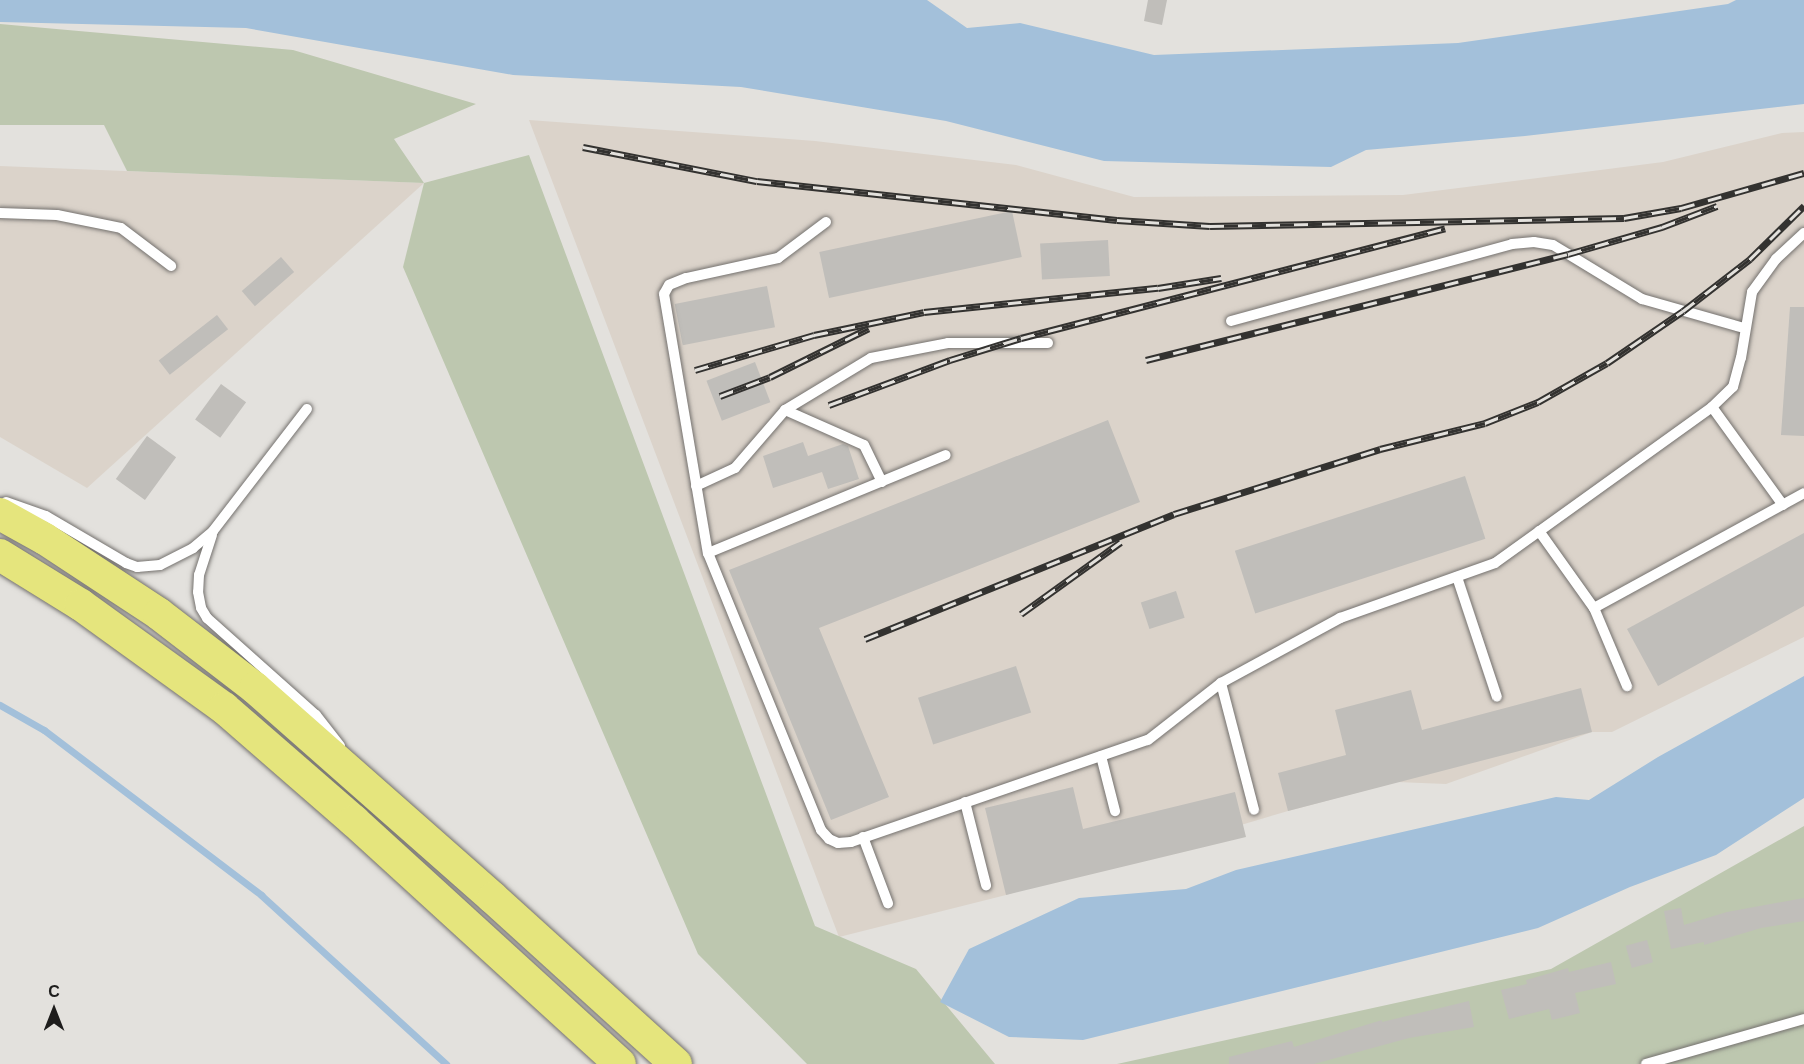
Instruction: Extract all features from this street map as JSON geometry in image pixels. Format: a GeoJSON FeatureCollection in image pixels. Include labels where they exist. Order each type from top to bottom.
{"type":"FeatureCollection","features":[{"type":"Feature","properties":{"kind":"main road"},"geometry":{"type":"LineString","coordinates":[[0,514],[45,539],[159,614],[255,688],[379,796],[676,1064]]}},
{"type":"Feature","properties":{"kind":"main road"},"geometry":{"type":"LineString","coordinates":[[0,555],[81,604],[224,708],[363,829],[620,1064]]}},
{"type":"Feature","properties":{"kind":"lane"},"geometry":{"type":"LineString","coordinates":[[0,213],[57,215],[121,228],[171,266]]}},
{"type":"Feature","properties":{"kind":"lane"},"geometry":{"type":"LineString","coordinates":[[826,222],[778,258],[686,278],[669,285],[664,294],[708,553],[821,830],[829,839],[838,843],[863,837],[1148,740],[1221,683],[1340,618],[1495,563],[1712,407],[1733,387],[1742,358],[1744,328],[1752,292],[1776,259],[1804,234]]}},
{"type":"Feature","properties":{"kind":"lane"},"geometry":{"type":"LineString","coordinates":[[1230,321],[1512,244],[1534,242],[1553,245],[1642,299],[1744,328]]}},
{"type":"Feature","properties":{"kind":"lane"},"geometry":{"type":"LineString","coordinates":[[696,486],[735,468],[785,410],[871,358],[948,343],[1048,343]]}},
{"type":"Feature","properties":{"kind":"lane"},"geometry":{"type":"LineString","coordinates":[[1712,407],[1783,505]]}},
{"type":"Feature","properties":{"kind":"lane"},"geometry":{"type":"LineString","coordinates":[[0,500],[46,516],[126,563],[137,567],[160,565],[176,559],[213,531],[307,409]]}},
{"type":"Feature","properties":{"kind":"lane"},"geometry":{"type":"LineString","coordinates":[[785,410],[864,445],[882,482]]}},
{"type":"Feature","properties":{"kind":"lane"},"geometry":{"type":"LineString","coordinates":[[708,553],[946,455]]}},
{"type":"Feature","properties":{"kind":"lane"},"geometry":{"type":"LineString","coordinates":[[1594,608],[1804,493]]}},
{"type":"Feature","properties":{"kind":"lane"},"geometry":{"type":"LineString","coordinates":[[213,531],[199,575],[198,592],[201,608],[207,618],[316,715],[379,796]]}},
{"type":"Feature","properties":{"kind":"lane"},"geometry":{"type":"LineString","coordinates":[[1539,531],[1594,608],[1627,686]]}},
{"type":"Feature","properties":{"kind":"lane"},"geometry":{"type":"LineString","coordinates":[[1457,577],[1497,697]]}},
{"type":"Feature","properties":{"kind":"lane"},"geometry":{"type":"LineString","coordinates":[[1221,683],[1254,810]]}},
{"type":"Feature","properties":{"kind":"lane"},"geometry":{"type":"LineString","coordinates":[[1101,756],[1115,811]]}},
{"type":"Feature","properties":{"kind":"lane"},"geometry":{"type":"LineString","coordinates":[[965,802],[986,885]]}},
{"type":"Feature","properties":{"kind":"lane"},"geometry":{"type":"LineString","coordinates":[[863,837],[888,903]]}},
{"type":"Feature","properties":{"kind":"lane"},"geometry":{"type":"LineString","coordinates":[[1646,1064],[1804,1019]]}},
{"type":"Feature","properties":{"kind":"shaded area"},"geometry":{"type":"Polygon","coordinates":[[[529,120],[815,141],[1016,165],[1134,197],[1403,195],[1663,162],[1782,133],[1804,132],[1804,637],[1612,732],[1592,732],[1446,784],[1397,782],[1288,811],[1006,895],[839,937],[529,120]]]}},
{"type":"Feature","properties":{"kind":"shaded area"},"geometry":{"type":"Polygon","coordinates":[[[0,166],[424,183],[87,488],[0,437],[0,166]]]}},
{"type":"Feature","properties":{"kind":"green space"},"geometry":{"type":"Polygon","coordinates":[[[0,24],[293,50],[476,104],[394,139],[424,183],[127,171],[104,125],[0,125],[0,24]]]}},
{"type":"Feature","properties":{"kind":"green space"},"geometry":{"type":"Polygon","coordinates":[[[529,155],[815,926],[916,969],[995,1064],[807,1064],[698,954],[403,267],[424,183],[529,155]]]}},
{"type":"Feature","properties":{"kind":"green space"},"geometry":{"type":"Polygon","coordinates":[[[1804,826],[1804,1064],[1117,1064],[1551,969],[1804,826]]]}},
{"type":"Feature","properties":{"kind":"water"},"geometry":{"type":"Polygon","coordinates":[[[0,0],[927,0],[967,28],[1020,23],[1154,55],[1458,43],[1728,4],[1736,0],[1804,0],[1804,104],[1525,136],[1366,150],[1331,167],[1104,161],[946,121],[741,87],[513,75],[246,28],[0,22],[0,0]]]}},
{"type":"Feature","properties":{"kind":"water"},"geometry":{"type":"Polygon","coordinates":[[[1804,676],[1804,798],[1716,855],[1630,887],[1538,928],[1083,1040],[1009,1037],[940,1002],[969,949],[1079,898],[1186,889],[1236,870],[1556,797],[1589,800],[1658,757],[1804,676]]]}},
{"type":"Feature","properties":{"kind":"building"},"geometry":{"type":"Polygon","coordinates":[[[1148,0],[1167,0],[1162,25],[1144,21],[1148,0]]]}},
{"type":"Feature","properties":{"kind":"building"},"geometry":{"type":"Polygon","coordinates":[[[1012,211],[1022,257],[829,298],[819,252],[1012,211]]]}},
{"type":"Feature","properties":{"kind":"building"},"geometry":{"type":"Polygon","coordinates":[[[1108,240],[1110,276],[1042,280],[1040,244],[1108,240]]]}},
{"type":"Feature","properties":{"kind":"building"},"geometry":{"type":"Polygon","coordinates":[[[281,257],[294,272],[255,306],[242,291],[281,257]]]}},
{"type":"Feature","properties":{"kind":"building"},"geometry":{"type":"Polygon","coordinates":[[[767,286],[775,327],[683,345],[675,304],[767,286]]]}},
{"type":"Feature","properties":{"kind":"building"},"geometry":{"type":"Polygon","coordinates":[[[1790,307],[1804,307],[1804,436],[1781,435],[1790,307]]]}},
{"type":"Feature","properties":{"kind":"building"},"geometry":{"type":"Polygon","coordinates":[[[217,315],[228,329],[170,375],[159,361],[217,315]]]}},
{"type":"Feature","properties":{"kind":"building"},"geometry":{"type":"Polygon","coordinates":[[[755,362],[770,402],[722,421],[706,381],[755,362]]]}},
{"type":"Feature","properties":{"kind":"building"},"geometry":{"type":"Polygon","coordinates":[[[221,384],[246,402],[220,438],[195,420],[221,384]]]}},
{"type":"Feature","properties":{"kind":"building"},"geometry":{"type":"Polygon","coordinates":[[[1108,420],[1140,502],[819,628],[889,797],[831,820],[729,570],[1108,420]]]}},
{"type":"Feature","properties":{"kind":"building"},"geometry":{"type":"Polygon","coordinates":[[[147,436],[176,457],[145,500],[116,479],[147,436]]]}},
{"type":"Feature","properties":{"kind":"building"},"geometry":{"type":"Polygon","coordinates":[[[803,442],[808,456],[843,444],[848,446],[859,479],[828,489],[822,472],[773,488],[763,456],[803,442]]]}},
{"type":"Feature","properties":{"kind":"building"},"geometry":{"type":"Polygon","coordinates":[[[1465,476],[1485,539],[1255,614],[1235,551],[1465,476]]]}},
{"type":"Feature","properties":{"kind":"building"},"geometry":{"type":"Polygon","coordinates":[[[1804,533],[1804,606],[1658,686],[1627,629],[1804,533]]]}},
{"type":"Feature","properties":{"kind":"building"},"geometry":{"type":"Polygon","coordinates":[[[1176,591],[1185,618],[1149,629],[1141,602],[1176,591]]]}},
{"type":"Feature","properties":{"kind":"building"},"geometry":{"type":"Polygon","coordinates":[[[1016,666],[1031,713],[933,744],[918,698],[1016,666]]]}},
{"type":"Feature","properties":{"kind":"building"},"geometry":{"type":"Polygon","coordinates":[[[1581,688],[1592,732],[1288,811],[1278,773],[1346,755],[1335,710],[1411,690],[1422,730],[1581,688]]]}},
{"type":"Feature","properties":{"kind":"building"},"geometry":{"type":"Polygon","coordinates":[[[1073,787],[1083,829],[1235,792],[1246,837],[1006,895],[985,808],[1073,787]]]}},
{"type":"Feature","properties":{"kind":"building"},"geometry":{"type":"Polygon","coordinates":[[[1804,898],[1804,921],[1761,928],[1704,945],[1704,942],[1671,949],[1664,911],[1681,908],[1684,925],[1727,912],[1804,898]]]}},
{"type":"Feature","properties":{"kind":"building"},"geometry":{"type":"Polygon","coordinates":[[[1647,940],[1653,962],[1632,968],[1626,946],[1647,940]]]}},
{"type":"Feature","properties":{"kind":"building"},"geometry":{"type":"Polygon","coordinates":[[[1611,962],[1616,984],[1575,993],[1580,1013],[1552,1020],[1549,1009],[1509,1019],[1501,990],[1527,984],[1526,980],[1568,968],[1569,972],[1611,962]]]}},
{"type":"Feature","properties":{"kind":"building"},"geometry":{"type":"Polygon","coordinates":[[[1469,1001],[1474,1027],[1409,1038],[1314,1064],[1229,1064],[1229,1057],[1292,1041],[1294,1047],[1382,1020],[1382,1022],[1469,1001]]]}},
{"type":"Feature","properties":{"kind":"waterway"},"geometry":{"type":"LineString","coordinates":[[0,705],[44,730],[261,895],[446,1064]]}},
{"type":"Feature","properties":{"kind":"railway"},"geometry":{"type":"LineString","coordinates":[[583,147],[757,181],[1117,220],[1210,226],[1624,218],[1681,208],[1804,173]]}},
{"type":"Feature","properties":{"kind":"railway"},"geometry":{"type":"LineString","coordinates":[[1146,360],[1568,254],[1662,227],[1717,206]]}},
{"type":"Feature","properties":{"kind":"railway"},"geometry":{"type":"LineString","coordinates":[[865,639],[1174,514],[1380,449],[1485,423],[1538,402],[1607,363],[1683,311],[1750,259],[1804,206]]}},
{"type":"Feature","properties":{"kind":"railway"},"geometry":{"type":"LineString","coordinates":[[829,405],[950,360],[1021,338],[1445,228]]}},
{"type":"Feature","properties":{"kind":"railway"},"geometry":{"type":"LineString","coordinates":[[695,370],[814,335],[924,312],[1158,288],[1221,278]]}},
{"type":"Feature","properties":{"kind":"railway"},"geometry":{"type":"LineString","coordinates":[[720,396],[770,377],[869,328]]}},
{"type":"Feature","properties":{"kind":"railway"},"geometry":{"type":"LineString","coordinates":[[1021,614],[1121,542]]}}]}
